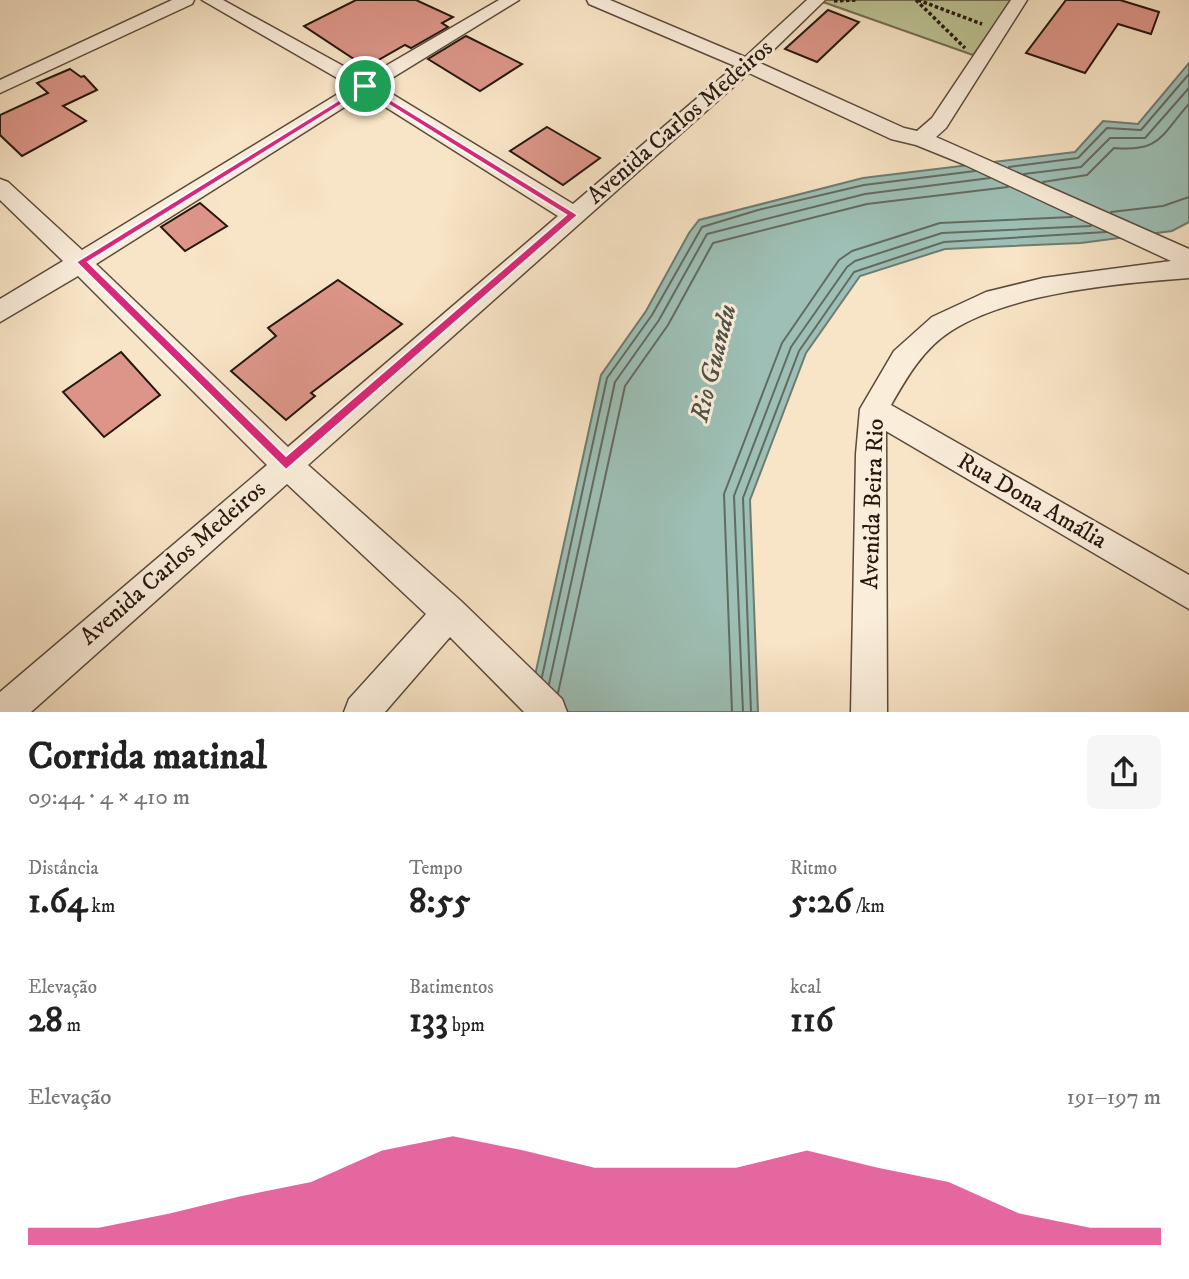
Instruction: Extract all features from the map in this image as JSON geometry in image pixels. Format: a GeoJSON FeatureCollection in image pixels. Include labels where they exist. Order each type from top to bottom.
{"type":"FeatureCollection","features":[{"type":"Feature","properties":{"kind":"street"},"geometry":{"type":"LineString","coordinates":[[0,87],[186,0]]}},
{"type":"Feature","properties":{"kind":"street"},"geometry":{"type":"LineString","coordinates":[[210,0],[365,86],[573,215]]}},
{"type":"Feature","properties":{"kind":"street"},"geometry":{"type":"LineString","coordinates":[[0,312],[365,86],[511,0]]}},
{"type":"Feature","properties":{"kind":"street"},"geometry":{"type":"LineString","coordinates":[[595,0],[898,134],[921,139],[970,159],[1189,259]]}},
{"type":"Feature","properties":{"kind":"street","name":"Avenida Carlos Medeiros"},"geometry":{"type":"LineString","coordinates":[[4,712],[747,65],[817,0]]}},
{"type":"Feature","properties":{"kind":"street"},"geometry":{"type":"LineString","coordinates":[[921,139],[939,122],[1019,0]]}},
{"type":"Feature","properties":{"kind":"street"},"geometry":{"type":"LineString","coordinates":[[0,187],[81,262],[286,464],[501,661],[549,712]]}},
{"type":"Feature","properties":{"kind":"street","name":"Avenida Beira Rio"},"geometry":{"type":"LineString","coordinates":[[869,712],[870,454],[874,409],[903,359],[941,324],[986,302],[1043,288],[1145,272],[1189,269]]}},
{"type":"Feature","properties":{"kind":"street","name":"Rua Dona Amália"},"geometry":{"type":"LineString","coordinates":[[874,409],[1189,593]]}},
{"type":"Feature","properties":{"kind":"street"},"geometry":{"type":"LineString","coordinates":[[362,712],[449,613]]}},
{"type":"Feature","properties":{"kind":"path"},"geometry":{"type":"LineString","coordinates":[[917,0],[999,30]]}},
{"type":"Feature","properties":{"kind":"path"},"geometry":{"type":"LineString","coordinates":[[917,0],[978,61]]}},
{"type":"Feature","properties":{"kind":"green space"},"geometry":{"type":"Polygon","coordinates":[[[1013,0],[973,55],[823,2],[1013,0]]]}},
{"type":"Feature","properties":{"kind":"water","name":"Rio Guandu"},"geometry":{"type":"Polygon","coordinates":[[[1189,63],[1189,222],[1172,231],[1081,243],[945,249],[860,276],[806,353],[750,500],[758,712],[527,712],[601,375],[646,311],[699,220],[863,178],[1075,152],[1103,121],[1138,124],[1189,63]]]}},
{"type":"Feature","properties":{"kind":"building"},"geometry":{"type":"Polygon","coordinates":[[[356,0],[416,0],[453,17],[442,23],[448,27],[411,48],[405,45],[366,67],[304,26],[356,0]]]}},
{"type":"Feature","properties":{"kind":"building"},"geometry":{"type":"Polygon","coordinates":[[[1066,0],[1120,0],[1159,12],[1151,34],[1118,24],[1085,73],[1026,53],[1066,0]]]}},
{"type":"Feature","properties":{"kind":"building"},"geometry":{"type":"Polygon","coordinates":[[[828,10],[859,22],[817,62],[785,49],[828,10]]]}},
{"type":"Feature","properties":{"kind":"building"},"geometry":{"type":"Polygon","coordinates":[[[466,36],[522,64],[480,91],[428,59],[466,36]]]}},
{"type":"Feature","properties":{"kind":"building"},"geometry":{"type":"Polygon","coordinates":[[[70,69],[81,77],[84,76],[97,90],[63,106],[86,121],[22,156],[0,135],[0,115],[48,93],[37,83],[70,69]]]}},
{"type":"Feature","properties":{"kind":"building"},"geometry":{"type":"Polygon","coordinates":[[[547,127],[600,158],[563,185],[510,151],[547,127]]]}},
{"type":"Feature","properties":{"kind":"building"},"geometry":{"type":"Polygon","coordinates":[[[200,203],[227,226],[185,251],[161,227],[200,203]]]}},
{"type":"Feature","properties":{"kind":"building"},"geometry":{"type":"Polygon","coordinates":[[[338,280],[402,324],[311,393],[315,396],[286,420],[231,371],[276,336],[268,328],[338,280]]]}},
{"type":"Feature","properties":{"kind":"building"},"geometry":{"type":"Polygon","coordinates":[[[121,352],[160,395],[104,437],[63,392],[121,352]]]}},
{"type":"Feature","properties":{"kind":"route"},"geometry":{"type":"LineString","coordinates":[[365,86],[573,215],[286,464],[81,262],[365,86]]}}]}
